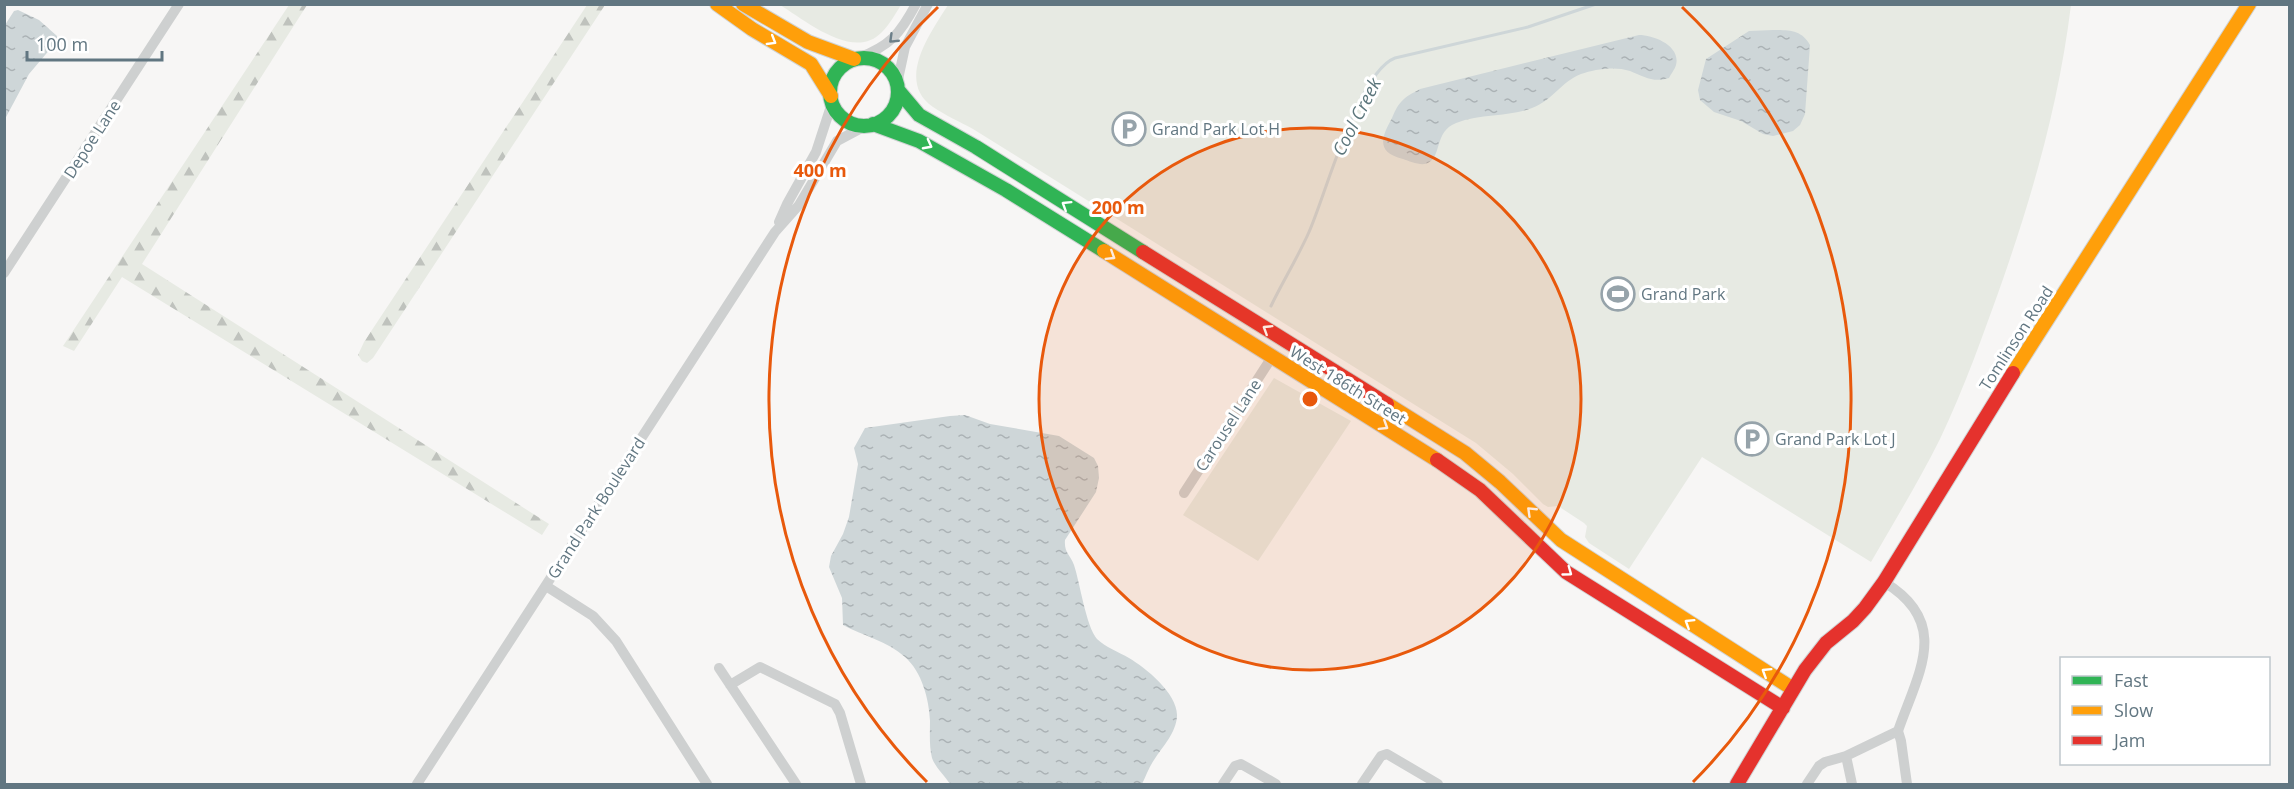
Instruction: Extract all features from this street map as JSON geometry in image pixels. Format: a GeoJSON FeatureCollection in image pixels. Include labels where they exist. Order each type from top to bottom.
{"type":"FeatureCollection","features":[{"type":"Feature","properties":{"kind":"street"},"geometry":{"type":"LineString","coordinates":[[717,4],[752,29],[811,64],[818,71],[843,118],[854,124],[870,125],[890,114],[896,103],[905,47],[928,4]]}},
{"type":"Feature","properties":{"kind":"street"},"geometry":{"type":"LineString","coordinates":[[743,4],[808,42],[856,59],[871,58],[883,63],[892,72],[898,87]]}},
{"type":"Feature","properties":{"kind":"street"},"geometry":{"type":"LineString","coordinates":[[831,99],[831,84],[837,72],[846,63],[886,46],[900,33],[916,4]]}},
{"type":"Feature","properties":{"kind":"street","name":"Tomlinson Road"},"geometry":{"type":"LineString","coordinates":[[1737,784],[1796,684],[1826,643],[1853,621],[1884,582],[2025,353],[2249,4]]}},
{"type":"Feature","properties":{"kind":"street","name":"Depoe Lane"},"geometry":{"type":"LineString","coordinates":[[4,273],[173,6]]}},
{"type":"Feature","properties":{"kind":"street","name":"West 186th Street"},"geometry":{"type":"LineString","coordinates":[[898,87],[919,115],[976,147],[1372,394],[1482,466],[1561,540],[1796,684]]}},
{"type":"Feature","properties":{"kind":"street","name":"Grand Park Boulevard"},"geometry":{"type":"LineString","coordinates":[[776,232],[787,204],[816,152],[831,99]]}},
{"type":"Feature","properties":{"kind":"street","name":"Grand Park Boulevard"},"geometry":{"type":"LineString","coordinates":[[417,784],[776,232],[799,205],[837,141],[870,125]]}},
{"type":"Feature","properties":{"kind":"street","name":"West 186th Street"},"geometry":{"type":"LineString","coordinates":[[870,125],[919,141],[953,159],[1362,412],[1480,490],[1566,572],[1783,708]]}},
{"type":"Feature","properties":{"kind":"street","name":"Carousel Lane"},"geometry":{"type":"LineString","coordinates":[[1184,494],[1272,357]]}},
{"type":"Feature","properties":{"kind":"street"},"geometry":{"type":"LineString","coordinates":[[1362,412],[1372,394]]}},
{"type":"Feature","properties":{"kind":"street"},"geometry":{"type":"LineString","coordinates":[[1884,582],[1904,596],[1915,608],[1922,622],[1925,636],[1923,666],[1898,731],[1906,784]]}},
{"type":"Feature","properties":{"kind":"street"},"geometry":{"type":"LineString","coordinates":[[546,586],[593,616],[616,641],[707,784]]}},
{"type":"Feature","properties":{"kind":"street"},"geometry":{"type":"LineString","coordinates":[[730,685],[760,667],[835,704],[840,713],[861,784]]}},
{"type":"Feature","properties":{"kind":"street"},"geometry":{"type":"LineString","coordinates":[[719,668],[796,784]]}},
{"type":"Feature","properties":{"kind":"street"},"geometry":{"type":"LineString","coordinates":[[1807,784],[1819,766],[1898,731]]}},
{"type":"Feature","properties":{"kind":"street"},"geometry":{"type":"LineString","coordinates":[[1362,784],[1384,754],[1391,755],[1438,784]]}},
{"type":"Feature","properties":{"kind":"street"},"geometry":{"type":"LineString","coordinates":[[1846,756],[1852,784]]}},
{"type":"Feature","properties":{"kind":"street"},"geometry":{"type":"LineString","coordinates":[[1223,784],[1235,766],[1241,764],[1276,784]]}},
{"type":"Feature","properties":{"kind":"green space"},"geometry":{"type":"Polygon","coordinates":[[[901,4],[882,32],[871,40],[858,43],[844,41],[830,35],[780,5],[901,4]]]}},
{"type":"Feature","properties":{"kind":"green space"},"geometry":{"type":"Polygon","coordinates":[[[289,5],[307,5],[142,264],[549,524],[542,535],[122,277],[74,351],[63,346],[289,5]]]}},
{"type":"Feature","properties":{"kind":"green space"},"geometry":{"type":"Polygon","coordinates":[[[587,5],[605,5],[373,358],[367,363],[362,361],[358,355],[364,342],[587,5]]]}},
{"type":"Feature","properties":{"kind":"green space","name":"Grand Park"},"geometry":{"type":"Polygon","coordinates":[[[948,5],[2071,5],[2060,76],[2044,145],[2025,214],[1995,302],[1940,439],[1871,562],[1702,457],[1629,569],[1589,543],[1585,537],[1587,526],[1584,523],[1558,506],[1548,507],[1543,504],[1513,474],[1476,443],[973,129],[933,107],[922,96],[917,84],[917,70],[926,42],[948,5]]]}},
{"type":"Feature","properties":{"kind":"green space"},"geometry":{"type":"Polygon","coordinates":[[[1274,378],[1351,421],[1258,561],[1183,515],[1274,378]]]}},
{"type":"Feature","properties":{"kind":"water"},"geometry":{"type":"Polygon","coordinates":[[[18,10],[39,20],[57,36],[57,41],[29,74],[5,119],[5,25],[14,11],[18,10]]]}},
{"type":"Feature","properties":{"kind":"water"},"geometry":{"type":"Polygon","coordinates":[[[1773,30],[1799,34],[1810,45],[1805,114],[1800,125],[1793,131],[1773,136],[1763,134],[1741,121],[1714,112],[1700,100],[1698,90],[1706,59],[1749,31],[1773,30]]]}},
{"type":"Feature","properties":{"kind":"water"},"geometry":{"type":"Polygon","coordinates":[[[1639,35],[1659,39],[1674,52],[1676,65],[1669,78],[1654,80],[1618,69],[1592,71],[1574,77],[1545,101],[1532,108],[1461,121],[1452,125],[1446,129],[1434,158],[1425,164],[1394,156],[1385,148],[1383,143],[1385,132],[1397,108],[1405,98],[1420,89],[1639,35]]]}},
{"type":"Feature","properties":{"kind":"water"},"geometry":{"type":"Polygon","coordinates":[[[965,415],[990,424],[1059,436],[1094,458],[1098,466],[1099,478],[1096,492],[1065,540],[1065,548],[1074,565],[1090,624],[1097,639],[1136,662],[1152,675],[1167,691],[1176,708],[1174,728],[1142,784],[950,784],[932,758],[928,704],[924,686],[916,670],[898,651],[843,625],[842,598],[829,567],[831,556],[849,517],[858,464],[854,448],[865,428],[965,415]]]}},
{"type":"Feature","properties":{"kind":"waterway","name":"Cool Creek"},"geometry":{"type":"LineString","coordinates":[[1271,306],[1309,232],[1356,109],[1381,68],[1395,58],[1528,27],[1596,4]]}},
{"type":"Feature","properties":{"kind":"traffic: fast"},"geometry":{"type":"LineString","coordinates":[[864,58],[877,61],[888,68],[895,79],[898,92],[895,105],[888,116],[877,123],[864,126],[851,123],[840,116],[833,105],[830,92],[833,79],[840,68],[851,61],[864,58]]}},
{"type":"Feature","properties":{"kind":"traffic: fast"},"geometry":{"type":"LineString","coordinates":[[898,90],[919,115],[976,147],[1143,252]]}},
{"type":"Feature","properties":{"kind":"traffic: fast"},"geometry":{"type":"LineString","coordinates":[[873,124],[919,141],[1006,190],[1104,251]]}},
{"type":"Feature","properties":{"kind":"traffic: slow"},"geometry":{"type":"LineString","coordinates":[[717,4],[752,29],[811,64],[831,96]]}},
{"type":"Feature","properties":{"kind":"traffic: slow"},"geometry":{"type":"LineString","coordinates":[[743,4],[808,42],[854,59]]}},
{"type":"Feature","properties":{"kind":"traffic: slow"},"geometry":{"type":"LineString","coordinates":[[2013,373],[2249,4]]}},
{"type":"Feature","properties":{"kind":"traffic: slow"},"geometry":{"type":"LineString","coordinates":[[1104,251],[1437,460]]}},
{"type":"Feature","properties":{"kind":"traffic: slow"},"geometry":{"type":"LineString","coordinates":[[1387,404],[1465,453],[1500,482],[1561,540],[1793,689]]}},
{"type":"Feature","properties":{"kind":"traffic: jam"},"geometry":{"type":"LineString","coordinates":[[1143,252],[1387,404]]}},
{"type":"Feature","properties":{"kind":"traffic: jam"},"geometry":{"type":"LineString","coordinates":[[1737,784],[1805,670],[1826,643],[1865,608],[1884,582],[2013,373]]}},
{"type":"Feature","properties":{"kind":"traffic: jam"},"geometry":{"type":"LineString","coordinates":[[1437,460],[1480,490],[1566,572],[1783,708]]}},
{"type":"Feature","properties":{"kind":"place","name":"Grand Park Lot H"},"geometry":{"type":"Point","coordinates":[1129,129]}},
{"type":"Feature","properties":{"kind":"place","name":"Grand Park"},"geometry":{"type":"Point","coordinates":[1618,294]}},
{"type":"Feature","properties":{"kind":"place","name":"Grand Park Lot J"},"geometry":{"type":"Point","coordinates":[1752,439]}}]}
